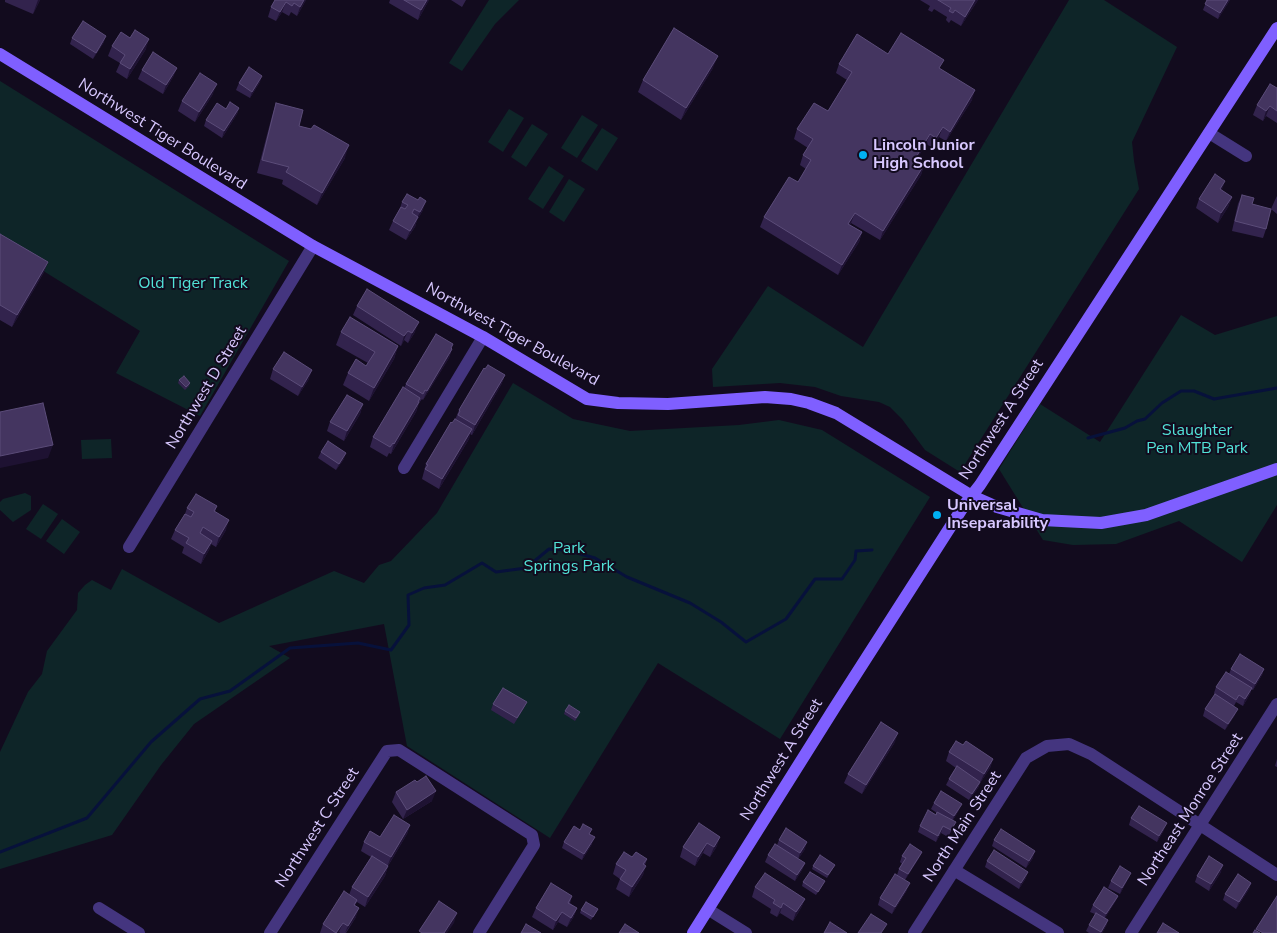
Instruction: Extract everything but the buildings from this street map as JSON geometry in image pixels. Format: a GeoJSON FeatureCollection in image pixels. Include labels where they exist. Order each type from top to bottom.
{"type":"FeatureCollection","features":[{"type":"Feature","properties":{"kind":"street","name":"Northwest A Street"},"geometry":{"type":"LineString","coordinates":[[694,933],[840,699],[965,504],[1277,28]]}},
{"type":"Feature","properties":{"kind":"street","name":"Northwest Tiger Boulevard"},"geometry":{"type":"LineString","coordinates":[[0,54],[313,246],[483,337],[587,399],[618,403],[668,404],[765,397],[791,398],[808,402],[836,413],[972,496],[997,507],[1042,520],[1101,523],[1146,515],[1277,470]]}},
{"type":"Feature","properties":{"kind":"street"},"geometry":{"type":"LineString","coordinates":[[1209,133],[1246,156]]}},
{"type":"Feature","properties":{"kind":"street","name":"Northwest D Street"},"geometry":{"type":"LineString","coordinates":[[128,547],[313,246]]}},
{"type":"Feature","properties":{"kind":"street"},"geometry":{"type":"LineString","coordinates":[[404,468],[483,337]]}},
{"type":"Feature","properties":{"kind":"street","name":"Northeast Monroe Street"},"geometry":{"type":"LineString","coordinates":[[1131,933],[1277,704]]}},
{"type":"Feature","properties":{"kind":"street","name":"North Main Street"},"geometry":{"type":"LineString","coordinates":[[914,933],[1026,758],[1047,746],[1069,744],[1091,754],[1201,825]]}},
{"type":"Feature","properties":{"kind":"street","name":"Northwest C Street"},"geometry":{"type":"LineString","coordinates":[[270,933],[387,751],[399,750],[532,836],[534,845],[479,933]]}},
{"type":"Feature","properties":{"kind":"street"},"geometry":{"type":"LineString","coordinates":[[1201,825],[1277,876]]}},
{"type":"Feature","properties":{"kind":"street"},"geometry":{"type":"LineString","coordinates":[[954,870],[1058,933]]}},
{"type":"Feature","properties":{"kind":"street"},"geometry":{"type":"LineString","coordinates":[[99,908],[138,933]]}},
{"type":"Feature","properties":{"kind":"street"},"geometry":{"type":"LineString","coordinates":[[708,910],[746,933]]}},
{"type":"Feature","properties":{"kind":"green space"},"geometry":{"type":"Polygon","coordinates":[[[489,0],[519,0],[495,24],[462,71],[449,63],[489,0]]]}},
{"type":"Feature","properties":{"kind":"green space"},"geometry":{"type":"Polygon","coordinates":[[[1069,0],[1104,0],[1177,47],[1132,142],[1139,189],[960,472],[925,450],[902,419],[890,407],[879,402],[841,396],[815,387],[780,383],[713,387],[712,369],[768,286],[863,347],[1069,0]]]}},
{"type":"Feature","properties":{"kind":"green space","name":"Old Tiger Track"},"geometry":{"type":"Polygon","coordinates":[[[0,81],[289,261],[200,416],[116,373],[140,331],[0,244],[0,81]]]}},
{"type":"Feature","properties":{"kind":"green space"},"geometry":{"type":"Polygon","coordinates":[[[509,109],[524,118],[503,152],[488,142],[509,109]]]}},
{"type":"Feature","properties":{"kind":"green space"},"geometry":{"type":"Polygon","coordinates":[[[582,115],[598,125],[577,158],[561,148],[582,115]]]}},
{"type":"Feature","properties":{"kind":"green space"},"geometry":{"type":"Polygon","coordinates":[[[532,124],[548,134],[526,167],[511,157],[532,124]]]}},
{"type":"Feature","properties":{"kind":"green space"},"geometry":{"type":"Polygon","coordinates":[[[602,128],[618,138],[597,171],[581,161],[602,128]]]}},
{"type":"Feature","properties":{"kind":"green space"},"geometry":{"type":"Polygon","coordinates":[[[549,166],[564,176],[543,209],[528,199],[549,166]]]}},
{"type":"Feature","properties":{"kind":"green space"},"geometry":{"type":"Polygon","coordinates":[[[569,179],[585,189],[564,222],[549,212],[569,179]]]}},
{"type":"Feature","properties":{"kind":"green space","name":"Slaughter Pen MTB Park"},"geometry":{"type":"Polygon","coordinates":[[[1181,315],[1215,335],[1277,316],[1277,505],[1242,562],[1179,521],[1116,544],[1073,545],[1043,540],[999,469],[1040,404],[1100,442],[1181,315]]]}},
{"type":"Feature","properties":{"kind":"green space","name":"Park Springs Park"},"geometry":{"type":"Polygon","coordinates":[[[513,383],[573,419],[630,431],[739,425],[779,420],[822,430],[930,497],[780,739],[658,663],[550,838],[407,746],[384,624],[269,646],[290,658],[194,724],[161,765],[112,835],[0,869],[0,752],[28,692],[42,674],[47,651],[77,610],[78,593],[85,585],[92,580],[111,590],[122,569],[219,623],[334,571],[364,583],[379,565],[391,561],[437,513],[513,383]]]}},
{"type":"Feature","properties":{"kind":"green space"},"geometry":{"type":"Polygon","coordinates":[[[111,439],[112,458],[82,459],[81,440],[111,439]]]}},
{"type":"Feature","properties":{"kind":"green space"},"geometry":{"type":"Polygon","coordinates":[[[25,493],[31,496],[31,510],[13,522],[0,510],[0,502],[3,499],[25,493]]]}},
{"type":"Feature","properties":{"kind":"green space"},"geometry":{"type":"Polygon","coordinates":[[[43,504],[58,514],[41,539],[26,529],[43,504]]]}},
{"type":"Feature","properties":{"kind":"green space"},"geometry":{"type":"Polygon","coordinates":[[[62,519],[80,532],[64,554],[46,541],[62,519]]]}},
{"type":"Feature","properties":{"kind":"waterway"},"geometry":{"type":"LineString","coordinates":[[1088,438],[1125,428],[1145,419],[1162,403],[1181,391],[1194,391],[1214,399],[1277,388]]}},
{"type":"Feature","properties":{"kind":"waterway"},"geometry":{"type":"LineString","coordinates":[[0,852],[87,818],[151,742],[200,699],[230,691],[290,648],[358,643],[391,650],[409,625],[408,595],[424,588],[445,585],[482,563],[496,572],[526,568],[549,549],[566,550],[595,558],[627,577],[690,603],[721,622],[746,642],[786,619],[815,579],[842,579],[855,560],[856,551],[872,550]]}},
{"type":"Feature","properties":{"kind":"place","name":"Lincoln Junior High School"},"geometry":{"type":"Point","coordinates":[863,155]}},
{"type":"Feature","properties":{"kind":"place","name":"Universal Inseparability"},"geometry":{"type":"Point","coordinates":[937,515]}}]}
